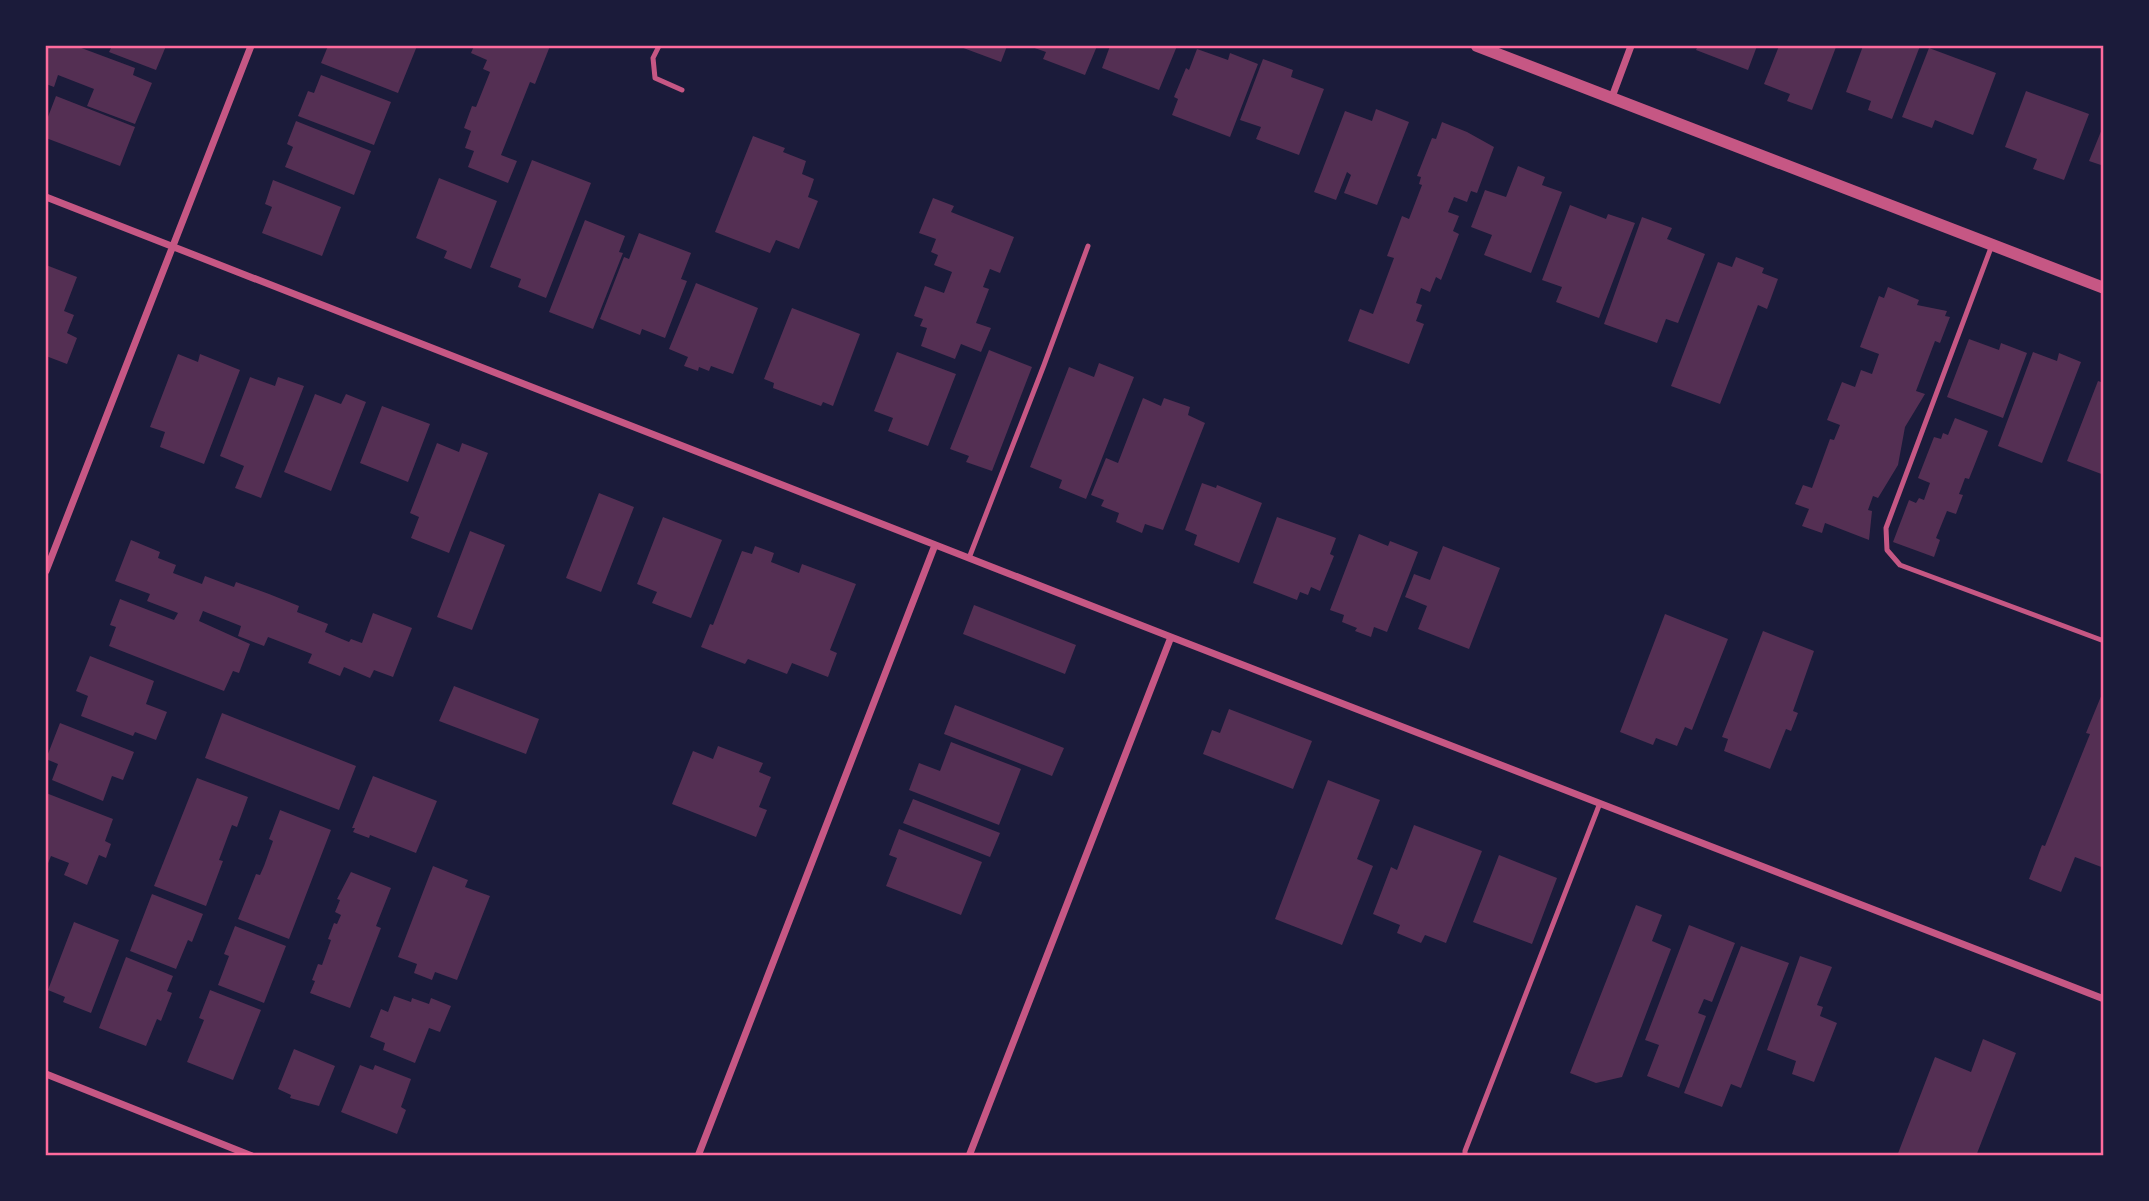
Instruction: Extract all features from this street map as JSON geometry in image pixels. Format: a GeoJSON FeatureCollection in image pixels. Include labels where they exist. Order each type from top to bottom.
{"type":"FeatureCollection","features":[{"type":"Feature","properties":{"kind":"street"},"geometry":{"type":"LineString","coordinates":[[46,571],[251,46]]}},
{"type":"Feature","properties":{"kind":"street"},"geometry":{"type":"LineString","coordinates":[[1477,46],[2104,288]]}},
{"type":"Feature","properties":{"kind":"street"},"geometry":{"type":"LineString","coordinates":[[1612,97],[1631,46]]}},
{"type":"Feature","properties":{"kind":"street"},"geometry":{"type":"LineString","coordinates":[[46,197],[2104,999]]}},
{"type":"Feature","properties":{"kind":"street"},"geometry":{"type":"LineString","coordinates":[[698,1156],[935,545]]}},
{"type":"Feature","properties":{"kind":"street"},"geometry":{"type":"LineString","coordinates":[[969,1156],[1171,637]]}},
{"type":"Feature","properties":{"kind":"street"},"geometry":{"type":"LineString","coordinates":[[46,1074],[252,1156]]}},
{"type":"Feature","properties":{"kind":"lane"},"geometry":{"type":"LineString","coordinates":[[659,46],[653,58],[655,78],[682,90]]}},
{"type":"Feature","properties":{"kind":"lane"},"geometry":{"type":"LineString","coordinates":[[1992,245],[1886,528],[1887,550],[1900,565],[2104,641]]}},
{"type":"Feature","properties":{"kind":"lane"},"geometry":{"type":"LineString","coordinates":[[969,558],[1087,246]]}},
{"type":"Feature","properties":{"kind":"lane"},"geometry":{"type":"LineString","coordinates":[[1465,1156],[1469,1139],[1600,803]]}},
{"type":"Feature","properties":{"kind":"building"},"geometry":{"type":"Polygon","coordinates":[[[46,46],[76,46],[135,68],[133,75],[152,83],[135,124],[87,106],[94,89],[58,75],[54,87],[46,84],[46,46]]]}},
{"type":"Feature","properties":{"kind":"building"},"geometry":{"type":"Polygon","coordinates":[[[112,46],[166,46],[156,70],[109,52],[112,46]]]}},
{"type":"Feature","properties":{"kind":"building"},"geometry":{"type":"Polygon","coordinates":[[[328,46],[417,46],[398,93],[321,63],[328,46]]]}},
{"type":"Feature","properties":{"kind":"building"},"geometry":{"type":"Polygon","coordinates":[[[474,46],[550,46],[535,84],[530,82],[501,155],[517,161],[508,183],[468,167],[474,151],[465,148],[471,131],[464,128],[490,72],[483,69],[487,60],[471,53],[474,46]]]}},
{"type":"Feature","properties":{"kind":"building"},"geometry":{"type":"Polygon","coordinates":[[[958,46],[1007,46],[1001,62],[958,46]]]}},
{"type":"Feature","properties":{"kind":"building"},"geometry":{"type":"Polygon","coordinates":[[[1029,46],[1097,46],[1085,75],[1043,59],[1046,52],[1029,46]]]}},
{"type":"Feature","properties":{"kind":"building"},"geometry":{"type":"Polygon","coordinates":[[[1110,46],[1177,46],[1159,90],[1102,68],[1110,46]]]}},
{"type":"Feature","properties":{"kind":"building"},"geometry":{"type":"Polygon","coordinates":[[[1698,46],[1757,46],[1748,70],[1696,50],[1698,46]]]}},
{"type":"Feature","properties":{"kind":"building"},"geometry":{"type":"Polygon","coordinates":[[[1779,46],[1836,47],[1812,110],[1787,101],[1790,94],[1764,84],[1779,46]]]}},
{"type":"Feature","properties":{"kind":"building"},"geometry":{"type":"Polygon","coordinates":[[[1863,46],[1920,46],[1892,119],[1868,110],[1871,101],[1846,92],[1863,46]]]}},
{"type":"Feature","properties":{"kind":"building"},"geometry":{"type":"Polygon","coordinates":[[[1929,48],[1996,73],[1973,135],[1935,120],[1932,128],[1902,117],[1929,48]]]}},
{"type":"Feature","properties":{"kind":"building"},"geometry":{"type":"Polygon","coordinates":[[[1197,49],[1228,60],[1230,53],[1258,64],[1230,137],[1172,115],[1178,99],[1174,97],[1197,49]]]}},
{"type":"Feature","properties":{"kind":"building"},"geometry":{"type":"Polygon","coordinates":[[[1263,59],[1293,70],[1291,77],[1324,89],[1299,155],[1256,139],[1261,127],[1240,120],[1263,59]]]}},
{"type":"Feature","properties":{"kind":"building"},"geometry":{"type":"Polygon","coordinates":[[[321,75],[391,102],[374,145],[298,116],[308,91],[314,93],[321,75]]]}},
{"type":"Feature","properties":{"kind":"building"},"geometry":{"type":"Polygon","coordinates":[[[2026,91],[2089,114],[2064,180],[2033,169],[2037,159],[2005,147],[2026,91]]]}},
{"type":"Feature","properties":{"kind":"building"},"geometry":{"type":"Polygon","coordinates":[[[56,96],[135,127],[120,166],[46,138],[46,122],[56,96]]]}},
{"type":"Feature","properties":{"kind":"building"},"geometry":{"type":"Polygon","coordinates":[[[1376,109],[1409,122],[1377,205],[1344,193],[1351,175],[1347,172],[1336,200],[1314,192],[1345,111],[1372,121],[1376,109]]]}},
{"type":"Feature","properties":{"kind":"building"},"geometry":{"type":"Polygon","coordinates":[[[296,121],[371,151],[354,195],[285,167],[293,147],[287,144],[296,121]]]}},
{"type":"Feature","properties":{"kind":"building"},"geometry":{"type":"Polygon","coordinates":[[[1442,122],[1494,147],[1477,193],[1471,191],[1467,202],[1454,197],[1448,212],[1459,216],[1453,231],[1459,234],[1441,280],[1436,277],[1430,292],[1421,288],[1416,303],[1422,305],[1416,321],[1424,324],[1409,364],[1348,341],[1360,309],[1373,314],[1394,258],[1387,256],[1402,216],[1409,219],[1422,185],[1419,184],[1421,177],[1417,176],[1432,138],[1436,139],[1442,122]]]}},
{"type":"Feature","properties":{"kind":"building"},"geometry":{"type":"Polygon","coordinates":[[[2104,124],[2104,166],[2089,161],[2104,124]]]}},
{"type":"Feature","properties":{"kind":"building"},"geometry":{"type":"Polygon","coordinates":[[[753,136],[785,148],[783,152],[806,161],[802,174],[814,179],[808,197],[818,201],[799,249],[776,240],[770,253],[715,232],[753,136]]]}},
{"type":"Feature","properties":{"kind":"building"},"geometry":{"type":"Polygon","coordinates":[[[532,160],[591,183],[546,298],[518,287],[521,279],[490,267],[532,160]]]}},
{"type":"Feature","properties":{"kind":"building"},"geometry":{"type":"Polygon","coordinates":[[[1518,166],[1545,177],[1542,185],[1562,192],[1531,273],[1484,255],[1492,235],[1471,227],[1485,190],[1506,197],[1518,166]]]}},
{"type":"Feature","properties":{"kind":"building"},"geometry":{"type":"Polygon","coordinates":[[[439,178],[497,201],[471,269],[444,258],[447,251],[416,238],[439,178]]]}},
{"type":"Feature","properties":{"kind":"building"},"geometry":{"type":"Polygon","coordinates":[[[273,180],[341,207],[322,256],[262,233],[272,207],[265,204],[273,180]]]}},
{"type":"Feature","properties":{"kind":"building"},"geometry":{"type":"Polygon","coordinates":[[[933,198],[954,206],[951,212],[1014,237],[1000,273],[990,269],[983,287],[989,289],[976,323],[991,328],[981,352],[961,344],[955,359],[921,346],[927,328],[920,326],[923,319],[914,316],[925,286],[944,293],[952,272],[934,265],[938,255],[931,252],[936,239],[919,233],[933,198]]]}},
{"type":"Feature","properties":{"kind":"building"},"geometry":{"type":"Polygon","coordinates":[[[1570,205],[1606,219],[1608,214],[1635,223],[1599,318],[1556,302],[1562,287],[1542,280],[1570,205]]]}},
{"type":"Feature","properties":{"kind":"building"},"geometry":{"type":"Polygon","coordinates":[[[1642,217],[1672,228],[1667,239],[1705,254],[1678,323],[1666,319],[1657,343],[1604,324],[1642,217]]]}},
{"type":"Feature","properties":{"kind":"building"},"geometry":{"type":"Polygon","coordinates":[[[585,220],[625,236],[619,252],[623,253],[593,329],[549,312],[585,220]]]}},
{"type":"Feature","properties":{"kind":"building"},"geometry":{"type":"Polygon","coordinates":[[[639,233],[691,253],[681,279],[687,281],[665,338],[642,329],[640,335],[600,319],[624,257],[629,259],[639,233]]]}},
{"type":"Feature","properties":{"kind":"building"},"geometry":{"type":"Polygon","coordinates":[[[1736,257],[1764,268],[1762,273],[1778,279],[1767,309],[1758,305],[1720,404],[1671,386],[1718,262],[1732,267],[1736,257]]]}},
{"type":"Feature","properties":{"kind":"building"},"geometry":{"type":"Polygon","coordinates":[[[46,265],[77,277],[64,311],[74,315],[67,333],[77,338],[67,364],[46,356],[46,265]]]}},
{"type":"Feature","properties":{"kind":"building"},"geometry":{"type":"Polygon","coordinates":[[[696,283],[758,308],[733,374],[711,366],[709,371],[699,367],[698,371],[684,366],[688,357],[669,349],[696,283]]]}},
{"type":"Feature","properties":{"kind":"building"},"geometry":{"type":"Polygon","coordinates":[[[1888,287],[1919,300],[1917,305],[1947,311],[1945,316],[1950,317],[1940,343],[1935,341],[1916,391],[1925,394],[1905,427],[1898,465],[1878,498],[1873,496],[1868,510],[1872,511],[1869,540],[1825,523],[1822,533],[1802,526],[1809,509],[1795,504],[1803,485],[1812,488],[1830,439],[1834,440],[1840,425],[1827,420],[1842,382],[1855,387],[1861,370],[1872,374],[1879,354],[1860,347],[1879,296],[1884,298],[1888,287]]]}},
{"type":"Feature","properties":{"kind":"building"},"geometry":{"type":"Polygon","coordinates":[[[792,308],[860,334],[833,406],[823,402],[821,406],[773,388],[774,383],[764,379],[792,308]]]}},
{"type":"Feature","properties":{"kind":"building"},"geometry":{"type":"Polygon","coordinates":[[[1969,339],[1999,350],[2001,343],[2027,353],[2003,418],[1947,397],[1969,339]]]}},
{"type":"Feature","properties":{"kind":"building"},"geometry":{"type":"Polygon","coordinates":[[[989,350],[1032,367],[992,471],[966,462],[969,456],[950,449],[989,350]]]}},
{"type":"Feature","properties":{"kind":"building"},"geometry":{"type":"Polygon","coordinates":[[[897,352],[956,374],[928,446],[888,431],[893,418],[874,411],[897,352]]]}},
{"type":"Feature","properties":{"kind":"building"},"geometry":{"type":"Polygon","coordinates":[[[2033,352],[2057,361],[2059,353],[2081,362],[2042,463],[1998,446],[2033,352]]]}},
{"type":"Feature","properties":{"kind":"building"},"geometry":{"type":"Polygon","coordinates":[[[178,354],[198,362],[200,354],[240,370],[204,464],[160,447],[165,432],[150,427],[178,354]]]}},
{"type":"Feature","properties":{"kind":"building"},"geometry":{"type":"Polygon","coordinates":[[[1099,363],[1134,377],[1086,499],[1059,488],[1062,480],[1030,467],[1069,367],[1094,377],[1099,363]]]}},
{"type":"Feature","properties":{"kind":"building"},"geometry":{"type":"Polygon","coordinates":[[[250,377],[275,386],[278,377],[304,386],[261,498],[235,488],[244,466],[220,456],[250,377]]]}},
{"type":"Feature","properties":{"kind":"building"},"geometry":{"type":"Polygon","coordinates":[[[2098,381],[2104,383],[2104,475],[2067,461],[2098,381]]]}},
{"type":"Feature","properties":{"kind":"building"},"geometry":{"type":"Polygon","coordinates":[[[315,394],[341,404],[346,394],[366,402],[331,491],[284,472],[315,394]]]}},
{"type":"Feature","properties":{"kind":"building"},"geometry":{"type":"Polygon","coordinates":[[[1143,398],[1161,406],[1164,398],[1190,407],[1188,415],[1205,423],[1163,530],[1145,524],[1142,533],[1116,522],[1119,513],[1101,506],[1104,500],[1091,495],[1106,458],[1118,463],[1143,398]]]}},
{"type":"Feature","properties":{"kind":"building"},"geometry":{"type":"Polygon","coordinates":[[[382,406],[430,424],[408,482],[360,463],[382,406]]]}},
{"type":"Feature","properties":{"kind":"building"},"geometry":{"type":"Polygon","coordinates":[[[1955,418],[1988,431],[1969,479],[1965,478],[1959,494],[1963,495],[1956,514],[1947,511],[1936,538],[1940,540],[1934,557],[1893,542],[1909,500],[1916,503],[1919,498],[1924,500],[1930,483],[1918,478],[1934,437],[1941,439],[1943,433],[1948,435],[1955,418]]]}},
{"type":"Feature","properties":{"kind":"building"},"geometry":{"type":"Polygon","coordinates":[[[437,443],[459,452],[462,443],[488,453],[449,553],[411,538],[419,517],[410,513],[437,443]]]}},
{"type":"Feature","properties":{"kind":"building"},"geometry":{"type":"Polygon","coordinates":[[[1202,483],[1216,488],[1217,485],[1262,503],[1239,563],[1194,545],[1197,535],[1185,530],[1202,483]]]}},
{"type":"Feature","properties":{"kind":"building"},"geometry":{"type":"Polygon","coordinates":[[[599,493],[634,507],[601,592],[566,578],[599,493]]]}},
{"type":"Feature","properties":{"kind":"building"},"geometry":{"type":"Polygon","coordinates":[[[663,517],[722,540],[691,618],[652,603],[657,592],[637,584],[663,517]]]}},
{"type":"Feature","properties":{"kind":"building"},"geometry":{"type":"Polygon","coordinates":[[[1277,517],[1336,538],[1330,554],[1334,556],[1320,591],[1311,587],[1308,595],[1300,592],[1297,600],[1253,583],[1277,517]]]}},
{"type":"Feature","properties":{"kind":"building"},"geometry":{"type":"Polygon","coordinates":[[[470,531],[505,545],[472,630],[437,617],[470,531]]]}},
{"type":"Feature","properties":{"kind":"building"},"geometry":{"type":"Polygon","coordinates":[[[1359,534],[1388,546],[1390,541],[1418,552],[1387,632],[1374,627],[1371,637],[1355,631],[1357,628],[1342,622],[1344,615],[1330,610],[1359,534]]]}},
{"type":"Feature","properties":{"kind":"building"},"geometry":{"type":"Polygon","coordinates":[[[131,540],[160,552],[158,558],[176,565],[173,573],[202,584],[205,576],[234,587],[236,582],[269,594],[299,606],[297,612],[328,624],[325,632],[349,642],[351,639],[362,643],[373,613],[412,628],[393,677],[374,670],[370,678],[344,667],[340,676],[308,663],[312,654],[268,637],[264,646],[238,636],[241,626],[203,611],[199,621],[250,644],[239,673],[233,671],[224,691],[109,646],[116,627],[110,625],[120,599],[174,620],[178,613],[147,601],[150,594],[115,581],[131,540]]]}},
{"type":"Feature","properties":{"kind":"building"},"geometry":{"type":"Polygon","coordinates":[[[755,546],[774,553],[771,562],[799,573],[802,564],[856,584],[830,650],[837,653],[828,677],[792,663],[787,674],[748,659],[745,664],[701,647],[710,624],[713,625],[742,551],[752,554],[755,546]]]}},
{"type":"Feature","properties":{"kind":"building"},"geometry":{"type":"Polygon","coordinates":[[[1443,546],[1500,568],[1469,649],[1418,629],[1427,606],[1405,597],[1414,574],[1430,580],[1443,546]]]}},
{"type":"Feature","properties":{"kind":"building"},"geometry":{"type":"Polygon","coordinates":[[[974,605],[1076,645],[1065,674],[963,634],[974,605]]]}},
{"type":"Feature","properties":{"kind":"building"},"geometry":{"type":"Polygon","coordinates":[[[1665,614],[1728,639],[1692,730],[1685,727],[1677,746],[1656,738],[1653,745],[1620,732],[1665,614]]]}},
{"type":"Feature","properties":{"kind":"building"},"geometry":{"type":"Polygon","coordinates":[[[1763,631],[1814,651],[1793,711],[1798,713],[1791,731],[1786,729],[1770,769],[1724,751],[1728,739],[1722,737],[1763,631]]]}},
{"type":"Feature","properties":{"kind":"building"},"geometry":{"type":"Polygon","coordinates":[[[90,656],[154,681],[146,704],[167,712],[156,740],[135,732],[133,736],[81,716],[88,696],[76,691],[90,656]]]}},
{"type":"Feature","properties":{"kind":"building"},"geometry":{"type":"Polygon","coordinates":[[[454,686],[539,719],[526,754],[439,721],[454,686]]]}},
{"type":"Feature","properties":{"kind":"building"},"geometry":{"type":"Polygon","coordinates":[[[2104,689],[2104,868],[2075,857],[2061,892],[2029,879],[2090,734],[2086,733],[2104,689]]]}},
{"type":"Feature","properties":{"kind":"building"},"geometry":{"type":"Polygon","coordinates":[[[955,705],[1064,748],[1052,776],[944,734],[955,705]]]}},
{"type":"Feature","properties":{"kind":"building"},"geometry":{"type":"Polygon","coordinates":[[[1229,709],[1312,741],[1293,789],[1203,754],[1212,730],[1220,733],[1229,709]]]}},
{"type":"Feature","properties":{"kind":"building"},"geometry":{"type":"Polygon","coordinates":[[[222,713],[356,766],[339,810],[205,758],[222,713]]]}},
{"type":"Feature","properties":{"kind":"building"},"geometry":{"type":"Polygon","coordinates":[[[60,723],[134,752],[123,780],[112,776],[103,801],[52,780],[58,764],[46,759],[60,723]]]}},
{"type":"Feature","properties":{"kind":"building"},"geometry":{"type":"Polygon","coordinates":[[[951,742],[1021,769],[999,825],[909,790],[919,763],[940,771],[951,742]]]}},
{"type":"Feature","properties":{"kind":"building"},"geometry":{"type":"Polygon","coordinates":[[[718,746],[763,763],[759,772],[771,777],[759,807],[767,810],[756,837],[672,804],[693,751],[713,759],[718,746]]]}},
{"type":"Feature","properties":{"kind":"building"},"geometry":{"type":"Polygon","coordinates":[[[373,776],[437,801],[416,853],[370,835],[369,838],[353,832],[355,828],[352,828],[373,776]]]}},
{"type":"Feature","properties":{"kind":"building"},"geometry":{"type":"Polygon","coordinates":[[[197,778],[248,797],[237,827],[232,825],[219,860],[223,861],[206,906],[154,886],[197,778]]]}},
{"type":"Feature","properties":{"kind":"building"},"geometry":{"type":"Polygon","coordinates":[[[1328,780],[1380,800],[1357,859],[1373,866],[1342,945],[1275,919],[1328,780]]]}},
{"type":"Feature","properties":{"kind":"building"},"geometry":{"type":"Polygon","coordinates":[[[46,793],[113,819],[105,841],[111,844],[106,858],[99,855],[87,885],[64,875],[69,863],[51,856],[46,868],[46,793]]]}},
{"type":"Feature","properties":{"kind":"building"},"geometry":{"type":"Polygon","coordinates":[[[913,799],[1000,833],[990,857],[903,823],[913,799]]]}},
{"type":"Feature","properties":{"kind":"building"},"geometry":{"type":"Polygon","coordinates":[[[280,810],[331,830],[289,939],[238,919],[256,874],[260,875],[264,866],[273,841],[269,839],[280,810]]]}},
{"type":"Feature","properties":{"kind":"building"},"geometry":{"type":"Polygon","coordinates":[[[1414,825],[1482,851],[1446,943],[1425,935],[1421,943],[1397,933],[1400,925],[1373,914],[1391,867],[1397,870],[1414,825]]]}},
{"type":"Feature","properties":{"kind":"building"},"geometry":{"type":"Polygon","coordinates":[[[899,829],[982,862],[961,915],[886,886],[897,858],[889,855],[899,829]]]}},
{"type":"Feature","properties":{"kind":"building"},"geometry":{"type":"Polygon","coordinates":[[[1499,855],[1557,878],[1532,944],[1473,922],[1499,855]]]}},
{"type":"Feature","properties":{"kind":"building"},"geometry":{"type":"Polygon","coordinates":[[[433,866],[468,880],[465,887],[490,896],[457,980],[435,972],[432,980],[414,973],[417,964],[398,957],[433,866]]]}},
{"type":"Feature","properties":{"kind":"building"},"geometry":{"type":"Polygon","coordinates":[[[351,872],[391,888],[376,926],[381,928],[350,1008],[310,993],[318,964],[322,965],[331,940],[328,939],[334,923],[337,924],[341,915],[335,912],[340,900],[337,899],[351,872]]]}},
{"type":"Feature","properties":{"kind":"building"},"geometry":{"type":"Polygon","coordinates":[[[152,894],[203,914],[192,942],[188,940],[176,969],[130,951],[152,894]]]}},
{"type":"Feature","properties":{"kind":"building"},"geometry":{"type":"Polygon","coordinates":[[[1636,905],[1662,915],[1652,941],[1671,949],[1622,1077],[1596,1083],[1570,1073],[1636,905]]]}},
{"type":"Feature","properties":{"kind":"building"},"geometry":{"type":"Polygon","coordinates":[[[74,922],[119,940],[91,1013],[63,1002],[65,997],[48,990],[74,922]]]}},
{"type":"Feature","properties":{"kind":"building"},"geometry":{"type":"Polygon","coordinates":[[[1689,925],[1735,943],[1712,1002],[1704,999],[1698,1013],[1706,1016],[1679,1088],[1647,1076],[1659,1045],[1645,1040],[1689,925]]]}},
{"type":"Feature","properties":{"kind":"building"},"geometry":{"type":"Polygon","coordinates":[[[235,926],[286,946],[264,1003],[218,985],[229,956],[224,954],[235,926]]]}},
{"type":"Feature","properties":{"kind":"building"},"geometry":{"type":"Polygon","coordinates":[[[1741,946],[1789,963],[1741,1088],[1731,1084],[1722,1107],[1684,1093],[1741,946]]]}},
{"type":"Feature","properties":{"kind":"building"},"geometry":{"type":"Polygon","coordinates":[[[1800,956],[1832,967],[1817,1005],[1823,1007],[1820,1016],[1837,1023],[1814,1082],[1792,1074],[1796,1061],[1767,1050],[1800,956]]]}},
{"type":"Feature","properties":{"kind":"building"},"geometry":{"type":"Polygon","coordinates":[[[126,957],[173,976],[167,991],[172,993],[161,1021],[157,1019],[146,1046],[99,1028],[126,957]]]}},
{"type":"Feature","properties":{"kind":"building"},"geometry":{"type":"Polygon","coordinates":[[[210,990],[261,1010],[233,1080],[187,1062],[204,1020],[199,1018],[210,990]]]}},
{"type":"Feature","properties":{"kind":"building"},"geometry":{"type":"Polygon","coordinates":[[[394,996],[429,1004],[431,998],[451,1006],[440,1032],[429,1028],[415,1063],[383,1050],[385,1043],[370,1037],[381,1009],[388,1012],[394,996]]]}},
{"type":"Feature","properties":{"kind":"building"},"geometry":{"type":"Polygon","coordinates":[[[1983,1039],[2016,1053],[1976,1156],[1897,1156],[1935,1057],[1971,1072],[1983,1039]]]}},
{"type":"Feature","properties":{"kind":"building"},"geometry":{"type":"Polygon","coordinates":[[[294,1049],[335,1066],[319,1106],[290,1098],[291,1095],[278,1089],[294,1049]]]}},
{"type":"Feature","properties":{"kind":"building"},"geometry":{"type":"Polygon","coordinates":[[[360,1065],[373,1070],[375,1065],[411,1079],[401,1107],[406,1110],[397,1134],[341,1112],[360,1065]]]}}]}
